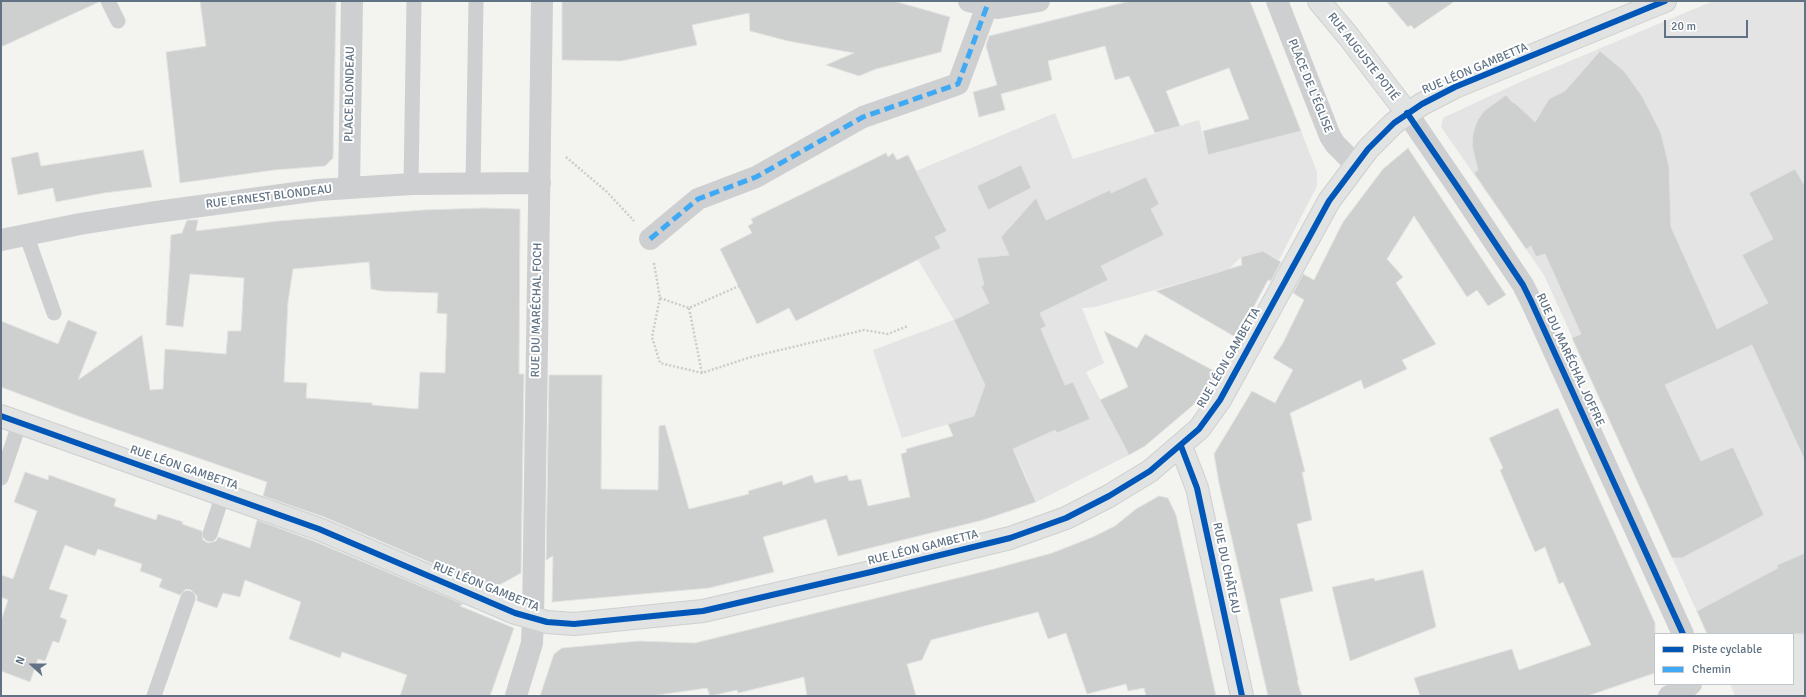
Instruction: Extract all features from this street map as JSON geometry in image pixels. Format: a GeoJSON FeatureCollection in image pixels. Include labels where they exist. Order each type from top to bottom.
{"type":"FeatureCollection","features":[{"type":"Feature","properties":{"kind":"street","name":"PLACE BLONDEAU"},"geometry":{"type":"LineString","coordinates":[[349,188],[352,1]]}},
{"type":"Feature","properties":{"kind":"street","name":"RUE DU MARÉCHAL FOCH"},"geometry":{"type":"LineString","coordinates":[[516,696],[532,643],[533,620],[542,1]]}},
{"type":"Feature","properties":{"kind":"street"},"geometry":{"type":"LineString","coordinates":[[650,239],[698,199],[756,176],[863,117],[958,84],[978,4],[998,8],[1039,1]]}},
{"type":"Feature","properties":{"kind":"street","name":"PLACE DE L'ÉGLISE"},"geometry":{"type":"LineString","coordinates":[[1277,1],[1330,136],[1342,152],[1355,164]]}},
{"type":"Feature","properties":{"kind":"street","name":"RUE AUGUSTE POTIÉ"},"geometry":{"type":"LineString","coordinates":[[1319,1],[1349,37],[1407,113]]}},
{"type":"Feature","properties":{"kind":"street","name":"RUE LÉON GAMBETTA"},"geometry":{"type":"LineString","coordinates":[[10,419],[319,529],[533,620],[547,622],[574,624],[703,611],[1010,538],[1059,520],[1109,496],[1150,471],[1199,429],[1220,400],[1319,218],[1340,185],[1355,164],[1382,135],[1407,113],[1455,88],[1665,1]]}},
{"type":"Feature","properties":{"kind":"street","name":"RUE DU MARÉCHAL JOFFRE"},"geometry":{"type":"LineString","coordinates":[[1407,113],[1462,192],[1523,285],[1683,633]]}},
{"type":"Feature","properties":{"kind":"street","name":"RUE ERNEST BLONDEAU"},"geometry":{"type":"LineString","coordinates":[[1,240],[26,234],[175,209],[349,188],[411,184],[540,183]]}},
{"type":"Feature","properties":{"kind":"street","name":"RUE DU CHÂTEAU"},"geometry":{"type":"LineString","coordinates":[[1181,446],[1197,488],[1242,696]]}},
{"type":"Feature","properties":{"kind":"street"},"geometry":{"type":"LineString","coordinates":[[1669,696],[1684,690],[1690,685]]}},
{"type":"Feature","properties":{"kind":"lane"},"geometry":{"type":"LineString","coordinates":[[108,1],[118,21]]}},
{"type":"Feature","properties":{"kind":"lane"},"geometry":{"type":"LineString","coordinates":[[411,184],[414,1]]}},
{"type":"Feature","properties":{"kind":"lane"},"geometry":{"type":"LineString","coordinates":[[473,184],[476,1]]}},
{"type":"Feature","properties":{"kind":"lane"},"geometry":{"type":"LineString","coordinates":[[26,234],[54,314]]}},
{"type":"Feature","properties":{"kind":"lane"},"geometry":{"type":"LineString","coordinates":[[1,478],[10,419]]}},
{"type":"Feature","properties":{"kind":"lane"},"geometry":{"type":"LineString","coordinates":[[210,534],[224,494]]}},
{"type":"Feature","properties":{"kind":"lane"},"geometry":{"type":"LineString","coordinates":[[154,696],[188,598]]}},
{"type":"Feature","properties":{"kind":"path"},"geometry":{"type":"LineString","coordinates":[[540,148],[560,152],[607,192],[650,239],[660,298],[652,337],[660,363],[702,373],[751,358],[864,330],[888,334],[908,326]]}},
{"type":"Feature","properties":{"kind":"path"},"geometry":{"type":"LineString","coordinates":[[660,298],[689,308],[739,286]]}},
{"type":"Feature","properties":{"kind":"path"},"geometry":{"type":"LineString","coordinates":[[689,308],[702,373]]}},
{"type":"Feature","properties":{"kind":"shaded area"},"geometry":{"type":"Polygon","coordinates":[[[1713,1],[1805,1],[1805,696],[1735,696],[1730,685],[1794,685],[1794,633],[1707,633],[1544,275],[1441,127],[1443,118],[1520,82],[1713,1]]]}},
{"type":"Feature","properties":{"kind":"shaded area"},"geometry":{"type":"Polygon","coordinates":[[[1055,113],[1073,159],[1199,120],[1208,155],[1301,131],[1317,172],[1317,186],[1279,260],[1263,251],[1241,257],[1229,269],[1095,307],[1082,308],[1104,363],[1086,372],[1129,455],[1036,502],[1026,476],[996,414],[975,416],[902,438],[873,350],[954,320],[918,260],[934,251],[933,247],[939,244],[935,237],[947,230],[916,171],[1055,113]]]}},
{"type":"Feature","properties":{"kind":"building"},"geometry":{"type":"Polygon","coordinates":[[[1,1],[99,1],[99,2],[1,47],[1,1]]]}},
{"type":"Feature","properties":{"kind":"building"},"geometry":{"type":"Polygon","coordinates":[[[200,1],[336,1],[333,158],[325,166],[274,170],[180,183],[166,52],[206,46],[200,1]]]}},
{"type":"Feature","properties":{"kind":"building"},"geometry":{"type":"Polygon","coordinates":[[[562,1],[894,1],[950,17],[941,52],[876,69],[859,76],[826,65],[854,53],[788,41],[750,31],[749,13],[692,25],[697,45],[621,61],[562,60],[562,1]]]}},
{"type":"Feature","properties":{"kind":"building"},"geometry":{"type":"Polygon","coordinates":[[[1130,1],[1250,1],[1301,131],[1208,155],[1203,131],[1249,119],[1229,68],[1166,91],[1180,126],[1155,133],[1129,76],[1115,80],[1105,46],[1048,61],[1052,80],[1001,94],[1005,110],[979,117],[973,92],[997,85],[986,46],[989,36],[1130,1]]]}},
{"type":"Feature","properties":{"kind":"building"},"geometry":{"type":"Polygon","coordinates":[[[1386,1],[1455,1],[1414,29],[1411,25],[1408,27],[1386,1]]]}},
{"type":"Feature","properties":{"kind":"building"},"geometry":{"type":"Polygon","coordinates":[[[1600,51],[1624,71],[1642,96],[1661,133],[1669,166],[1671,227],[1717,329],[1768,303],[1742,255],[1773,239],[1749,193],[1795,169],[1805,186],[1805,461],[1752,345],[1665,385],[1701,461],[1733,447],[1764,515],[1682,558],[1672,558],[1572,338],[1581,334],[1545,254],[1536,257],[1531,246],[1526,249],[1474,173],[1478,170],[1472,146],[1473,133],[1477,121],[1484,111],[1506,95],[1535,122],[1549,99],[1565,91],[1600,51]]]}},
{"type":"Feature","properties":{"kind":"building"},"geometry":{"type":"Polygon","coordinates":[[[1408,148],[1506,295],[1488,306],[1477,290],[1467,297],[1414,216],[1387,259],[1403,277],[1396,283],[1436,344],[1402,360],[1407,369],[1364,389],[1361,380],[1290,413],[1305,472],[1302,472],[1312,520],[1297,524],[1313,591],[1280,599],[1297,681],[1302,696],[1268,696],[1219,483],[1214,454],[1252,391],[1275,403],[1293,370],[1273,358],[1283,343],[1304,300],[1293,293],[1303,274],[1314,280],[1343,222],[1383,169],[1408,148]]]}},
{"type":"Feature","properties":{"kind":"building"},"geometry":{"type":"Polygon","coordinates":[[[143,150],[152,187],[104,193],[56,202],[53,188],[18,195],[11,158],[38,152],[41,166],[143,150]]]}},
{"type":"Feature","properties":{"kind":"building"},"geometry":{"type":"Polygon","coordinates":[[[886,153],[888,157],[893,153],[897,160],[908,155],[947,231],[935,237],[941,248],[796,321],[789,308],[757,324],[720,249],[752,233],[748,226],[753,223],[751,219],[886,153]]]}},
{"type":"Feature","properties":{"kind":"building"},"geometry":{"type":"Polygon","coordinates":[[[1021,165],[1031,188],[988,210],[977,186],[1021,165]]]}},
{"type":"Feature","properties":{"kind":"building"},"geometry":{"type":"Polygon","coordinates":[[[1146,177],[1159,204],[1151,209],[1164,235],[1101,266],[1108,280],[1040,313],[1046,326],[1041,329],[1065,385],[1073,382],[1090,419],[1057,433],[1055,430],[1013,449],[1036,502],[983,520],[838,556],[826,519],[763,537],[774,572],[709,588],[552,602],[553,556],[546,560],[549,375],[602,375],[601,489],[658,490],[659,426],[665,425],[689,509],[749,494],[748,491],[782,481],[783,485],[812,475],[815,483],[847,475],[849,481],[861,479],[868,506],[910,497],[901,454],[907,452],[906,449],[953,436],[948,424],[974,416],[985,385],[954,320],[989,303],[981,286],[984,285],[977,258],[1009,255],[1001,237],[1036,198],[1046,220],[1110,190],[1111,193],[1146,177]]]}},
{"type":"Feature","properties":{"kind":"building"},"geometry":{"type":"Polygon","coordinates":[[[484,208],[520,209],[519,374],[524,374],[521,573],[492,589],[324,517],[263,496],[267,482],[78,416],[1,387],[1,321],[58,344],[68,320],[97,332],[78,380],[142,335],[150,390],[163,389],[165,349],[226,354],[228,331],[241,331],[244,278],[190,274],[183,327],[166,325],[171,235],[182,233],[187,220],[198,220],[196,231],[278,221],[424,210],[484,208]],[[369,262],[293,269],[288,302],[284,382],[307,383],[306,398],[372,403],[372,405],[418,409],[420,372],[445,373],[447,314],[437,313],[438,293],[381,291],[371,289],[369,262]]]}},
{"type":"Feature","properties":{"kind":"building"},"geometry":{"type":"Polygon","coordinates":[[[1263,251],[1281,262],[1271,281],[1268,280],[1237,338],[1156,291],[1242,265],[1241,257],[1263,251]]]}},
{"type":"Feature","properties":{"kind":"building"},"geometry":{"type":"Polygon","coordinates":[[[1104,331],[1137,348],[1145,334],[1218,373],[1205,395],[1145,446],[1129,455],[1100,400],[1128,387],[1104,331]]]}},
{"type":"Feature","properties":{"kind":"building"},"geometry":{"type":"Polygon","coordinates":[[[1558,408],[1655,623],[1654,673],[1587,696],[1420,696],[1414,678],[1512,649],[1519,670],[1591,645],[1563,582],[1559,584],[1545,547],[1535,552],[1500,470],[1503,468],[1489,438],[1558,408]]]}},
{"type":"Feature","properties":{"kind":"building"},"geometry":{"type":"Polygon","coordinates":[[[25,472],[48,480],[49,475],[116,499],[114,506],[156,520],[158,514],[183,522],[182,524],[202,531],[203,540],[208,543],[216,541],[218,537],[250,548],[257,520],[314,541],[463,604],[460,606],[514,628],[490,696],[400,696],[407,675],[342,652],[340,658],[289,639],[301,602],[245,580],[240,597],[223,593],[217,608],[197,601],[197,596],[191,590],[186,589],[180,595],[159,587],[162,579],[140,571],[142,564],[98,549],[95,556],[65,545],[49,589],[68,595],[60,617],[67,620],[59,643],[53,641],[45,661],[38,659],[30,682],[1,671],[1,621],[8,600],[1,597],[1,575],[13,579],[37,511],[14,502],[25,472]]]}},
{"type":"Feature","properties":{"kind":"building"},"geometry":{"type":"Polygon","coordinates":[[[1159,496],[1168,498],[1176,515],[1216,696],[1146,696],[1144,688],[1128,691],[1126,684],[1087,694],[1066,633],[1048,639],[1038,612],[931,640],[922,660],[907,664],[916,696],[807,696],[804,677],[738,693],[737,690],[710,696],[707,688],[651,696],[540,696],[554,654],[562,648],[639,641],[695,643],[990,570],[1052,553],[1093,537],[1115,526],[1136,509],[1159,496]]]}},
{"type":"Feature","properties":{"kind":"building"},"geometry":{"type":"Polygon","coordinates":[[[1805,553],[1805,634],[1707,633],[1697,611],[1778,568],[1777,565],[1805,553]]]}},
{"type":"Feature","properties":{"kind":"building"},"geometry":{"type":"Polygon","coordinates":[[[1423,570],[1436,627],[1350,661],[1332,587],[1374,578],[1375,581],[1423,570]]]}},
{"type":"Feature","properties":{"kind":"marked path"},"geometry":{"type":"LineString","coordinates":[[650,239],[698,199],[756,177],[863,117],[958,84],[987,6]]}},
{"type":"Feature","properties":{"kind":"cycle path"},"geometry":{"type":"LineString","coordinates":[[1,416],[319,529],[515,613],[547,622],[574,624],[703,611],[1010,538],[1066,518],[1109,496],[1150,471],[1199,429],[1220,400],[1329,201],[1368,149],[1394,123],[1422,104],[1455,87],[1665,1]]}},
{"type":"Feature","properties":{"kind":"cycle path"},"geometry":{"type":"LineString","coordinates":[[1407,113],[1523,285],[1683,633]]}},
{"type":"Feature","properties":{"kind":"cycle path"},"geometry":{"type":"LineString","coordinates":[[1181,446],[1197,488],[1242,696]]}}]}
